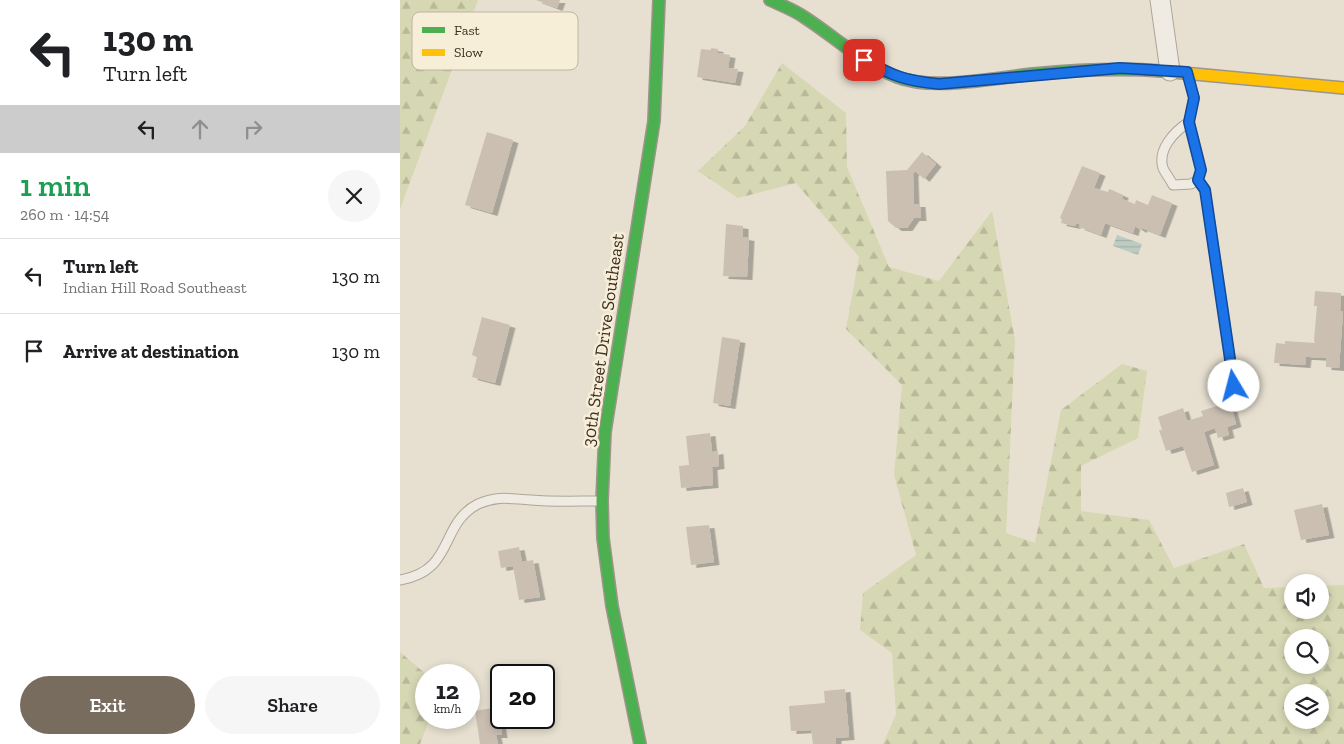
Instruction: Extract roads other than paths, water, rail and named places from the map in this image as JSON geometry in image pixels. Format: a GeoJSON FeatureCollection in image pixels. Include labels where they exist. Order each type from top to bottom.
{"type":"FeatureCollection","features":[{"type":"Feature","properties":{"kind":"main road","name":"30th Street Drive Southeast"},"geometry":{"type":"LineString","coordinates":[[640,744],[612,606],[603,538],[602,501],[605,432],[654,121],[659,0]]}},
{"type":"Feature","properties":{"kind":"main road"},"geometry":{"type":"LineString","coordinates":[[770,0],[803,16],[864,60],[896,77],[909,81],[963,83],[1033,74],[1120,68],[1178,71],[1344,88]]}},
{"type":"Feature","properties":{"kind":"street"},"geometry":{"type":"LineString","coordinates":[[1160,0],[1178,71]]}},
{"type":"Feature","properties":{"kind":"lane"},"geometry":{"type":"LineString","coordinates":[[1178,71],[1194,98],[1189,122],[1201,170],[1198,180],[1192,184],[1174,185],[1163,167],[1163,152],[1176,131],[1189,122]]}},
{"type":"Feature","properties":{"kind":"lane"},"geometry":{"type":"LineString","coordinates":[[1198,180],[1205,190],[1234,386]]}},
{"type":"Feature","properties":{"kind":"lane"},"geometry":{"type":"LineString","coordinates":[[400,580],[417,576],[433,566],[444,551],[452,531],[464,514],[489,500],[511,497],[529,500],[602,501]]}}]}
